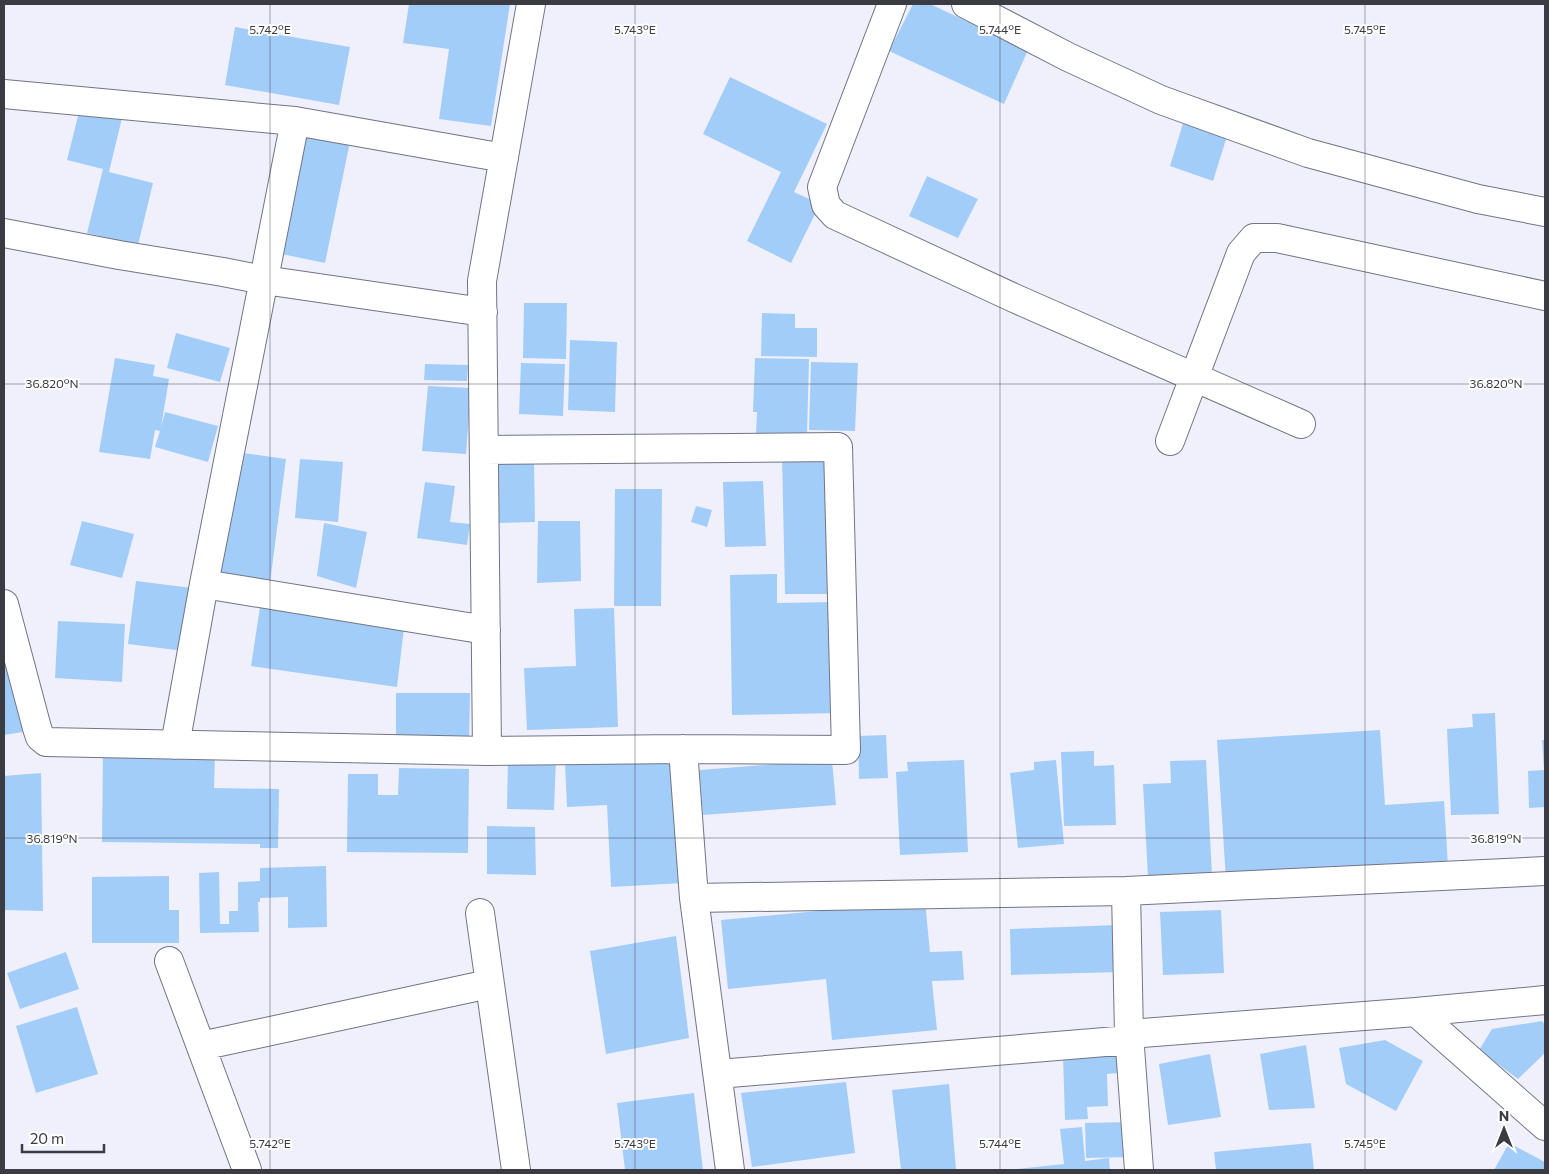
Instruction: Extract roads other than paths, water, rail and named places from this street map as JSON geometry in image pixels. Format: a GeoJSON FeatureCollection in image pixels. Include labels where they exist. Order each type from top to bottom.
{"type":"FeatureCollection","features":[{"type":"Feature","properties":{"kind":"street"},"geometry":{"type":"LineString","coordinates":[[487,751],[482,281],[531,4]]}},
{"type":"Feature","properties":{"kind":"street"},"geometry":{"type":"LineString","coordinates":[[892,4],[822,187],[826,205],[835,215],[1014,298],[1301,424]]}},
{"type":"Feature","properties":{"kind":"street"},"geometry":{"type":"LineString","coordinates":[[966,4],[1068,57],[1170,103],[1308,153],[1478,198],[1545,212]]}},
{"type":"Feature","properties":{"kind":"street"},"geometry":{"type":"LineString","coordinates":[[4,94],[295,121],[504,158]]}},
{"type":"Feature","properties":{"kind":"street"},"geometry":{"type":"LineString","coordinates":[[175,745],[204,584],[295,121]]}},
{"type":"Feature","properties":{"kind":"street"},"geometry":{"type":"LineString","coordinates":[[4,233],[264,280],[483,312]]}},
{"type":"Feature","properties":{"kind":"street"},"geometry":{"type":"LineString","coordinates":[[1170,441],[1242,253],[1254,238],[1277,238],[1545,296]]}},
{"type":"Feature","properties":{"kind":"street"},"geometry":{"type":"LineString","coordinates":[[4,604],[40,737],[46,742],[487,751],[846,750],[838,446],[484,450]]}},
{"type":"Feature","properties":{"kind":"street"},"geometry":{"type":"LineString","coordinates":[[204,584],[486,630]]}},
{"type":"Feature","properties":{"kind":"street"},"geometry":{"type":"LineString","coordinates":[[683,749],[694,898],[730,1170]]}},
{"type":"Feature","properties":{"kind":"street"},"geometry":{"type":"LineString","coordinates":[[694,898],[1126,891],[1545,871]]}},
{"type":"Feature","properties":{"kind":"street"},"geometry":{"type":"LineString","coordinates":[[1126,891],[1129,1037],[1139,1170]]}},
{"type":"Feature","properties":{"kind":"street"},"geometry":{"type":"LineString","coordinates":[[480,913],[516,1170]]}},
{"type":"Feature","properties":{"kind":"street"},"geometry":{"type":"LineString","coordinates":[[169,961],[247,1170]]}},
{"type":"Feature","properties":{"kind":"street"},"geometry":{"type":"LineString","coordinates":[[200,1046],[489,984]]}},
{"type":"Feature","properties":{"kind":"street"},"geometry":{"type":"LineString","coordinates":[[718,1074],[1545,1000]]}},
{"type":"Feature","properties":{"kind":"street"},"geometry":{"type":"LineString","coordinates":[[1416,1012],[1545,1126]]}}]}
